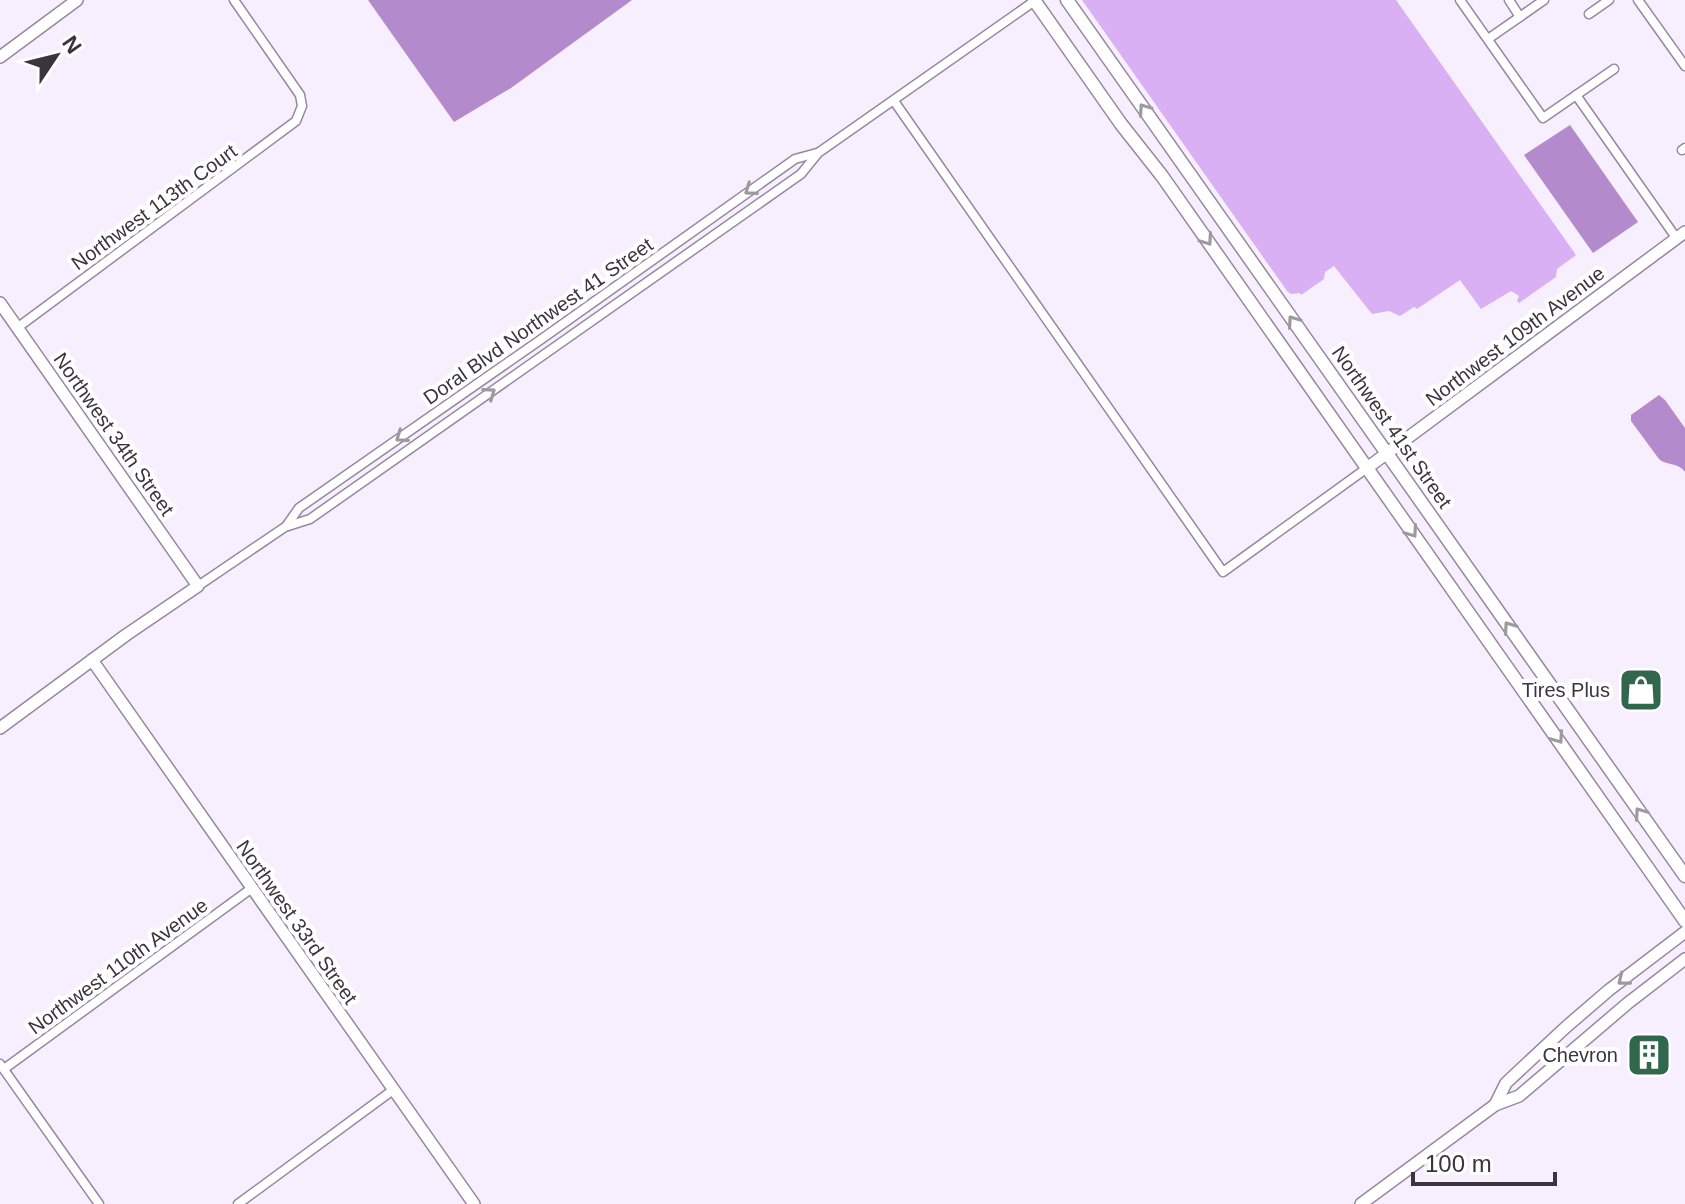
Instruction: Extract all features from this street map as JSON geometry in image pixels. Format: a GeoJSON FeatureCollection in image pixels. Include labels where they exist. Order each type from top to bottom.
{"type":"FeatureCollection","features":[{"type":"Feature","properties":{"kind":"main road"},"geometry":{"type":"LineString","coordinates":[[1037,0],[1685,921]]}},
{"type":"Feature","properties":{"kind":"main road","name":"Northwest 41st Street"},"geometry":{"type":"LineString","coordinates":[[1067,0],[1685,876]]}},
{"type":"Feature","properties":{"kind":"street"},"geometry":{"type":"LineString","coordinates":[[0,57],[77,0]]}},
{"type":"Feature","properties":{"kind":"street","name":"Northwest 113th Court"},"geometry":{"type":"LineString","coordinates":[[17,328],[289,128],[298,118],[302,106],[298,91],[234,0]]}},
{"type":"Feature","properties":{"kind":"street","name":"Doral Blvd Northwest 41 Street"},"geometry":{"type":"LineString","coordinates":[[198,586],[285,527],[310,519],[382,469],[801,174],[818,153],[1037,0]]}},
{"type":"Feature","properties":{"kind":"street"},"geometry":{"type":"LineString","coordinates":[[1460,0],[1543,118],[1614,69]]}},
{"type":"Feature","properties":{"kind":"street"},"geometry":{"type":"LineString","coordinates":[[1509,0],[1520,17]]}},
{"type":"Feature","properties":{"kind":"street"},"geometry":{"type":"LineString","coordinates":[[1488,39],[1544,0]]}},
{"type":"Feature","properties":{"kind":"street"},"geometry":{"type":"LineString","coordinates":[[1589,14],[1609,0]]}},
{"type":"Feature","properties":{"kind":"street"},"geometry":{"type":"LineString","coordinates":[[1638,0],[1685,66]]}},
{"type":"Feature","properties":{"kind":"street"},"geometry":{"type":"LineString","coordinates":[[1576,95],[1681,236]]}},
{"type":"Feature","properties":{"kind":"street"},"geometry":{"type":"LineString","coordinates":[[894,101],[1223,572],[1367,468]]}},
{"type":"Feature","properties":{"kind":"street","name":"Doral Blvd Northwest 41 Street"},"geometry":{"type":"LineString","coordinates":[[285,527],[299,508],[795,159],[818,153]]}},
{"type":"Feature","properties":{"kind":"street","name":"Northwest 109th Avenue"},"geometry":{"type":"LineString","coordinates":[[1367,468],[1681,236]]}},
{"type":"Feature","properties":{"kind":"street","name":"Northwest 34th Street"},"geometry":{"type":"LineString","coordinates":[[0,303],[198,586]]}},
{"type":"Feature","properties":{"kind":"street"},"geometry":{"type":"LineString","coordinates":[[0,728],[198,586]]}},
{"type":"Feature","properties":{"kind":"street","name":"Northwest 33rd Street"},"geometry":{"type":"LineString","coordinates":[[92,660],[474,1204]]}},
{"type":"Feature","properties":{"kind":"street","name":"Northwest 110th Avenue"},"geometry":{"type":"LineString","coordinates":[[2,1066],[252,888]]}},
{"type":"Feature","properties":{"kind":"street"},"geometry":{"type":"LineString","coordinates":[[1495,1105],[1506,1083],[1566,1027],[1685,932]]}},
{"type":"Feature","properties":{"kind":"street"},"geometry":{"type":"LineString","coordinates":[[1361,1204],[1495,1105],[1519,1096],[1613,1015],[1685,959]]}},
{"type":"Feature","properties":{"kind":"street"},"geometry":{"type":"LineString","coordinates":[[2,1066],[99,1204]]}},
{"type":"Feature","properties":{"kind":"street"},"geometry":{"type":"LineString","coordinates":[[238,1204],[393,1090]]}},
{"type":"Feature","properties":{"kind":"shaded area"},"geometry":{"type":"Polygon","coordinates":[[[368,0],[632,0],[511,88],[454,122],[368,0]]]}},
{"type":"Feature","properties":{"kind":"shaded area"},"geometry":{"type":"Polygon","coordinates":[[[1082,0],[1396,0],[1576,255],[1557,269],[1556,277],[1519,303],[1519,296],[1511,291],[1481,309],[1460,280],[1417,309],[1414,307],[1400,316],[1389,311],[1372,314],[1334,266],[1325,272],[1324,279],[1301,295],[1291,294],[1082,0]]]}},
{"type":"Feature","properties":{"kind":"shaded area"},"geometry":{"type":"Polygon","coordinates":[[[1570,125],[1638,222],[1593,253],[1524,155],[1570,125]]]}},
{"type":"Feature","properties":{"kind":"shaded area"},"geometry":{"type":"Polygon","coordinates":[[[1659,395],[1685,428],[1685,472],[1659,459],[1631,421],[1631,415],[1659,395]]]}},
{"type":"Feature","properties":{"kind":"place","name":"Tires Plus"},"geometry":{"type":"Point","coordinates":[1641,690]}},
{"type":"Feature","properties":{"kind":"place","name":"Chevron"},"geometry":{"type":"Point","coordinates":[1649,1055]}}]}
